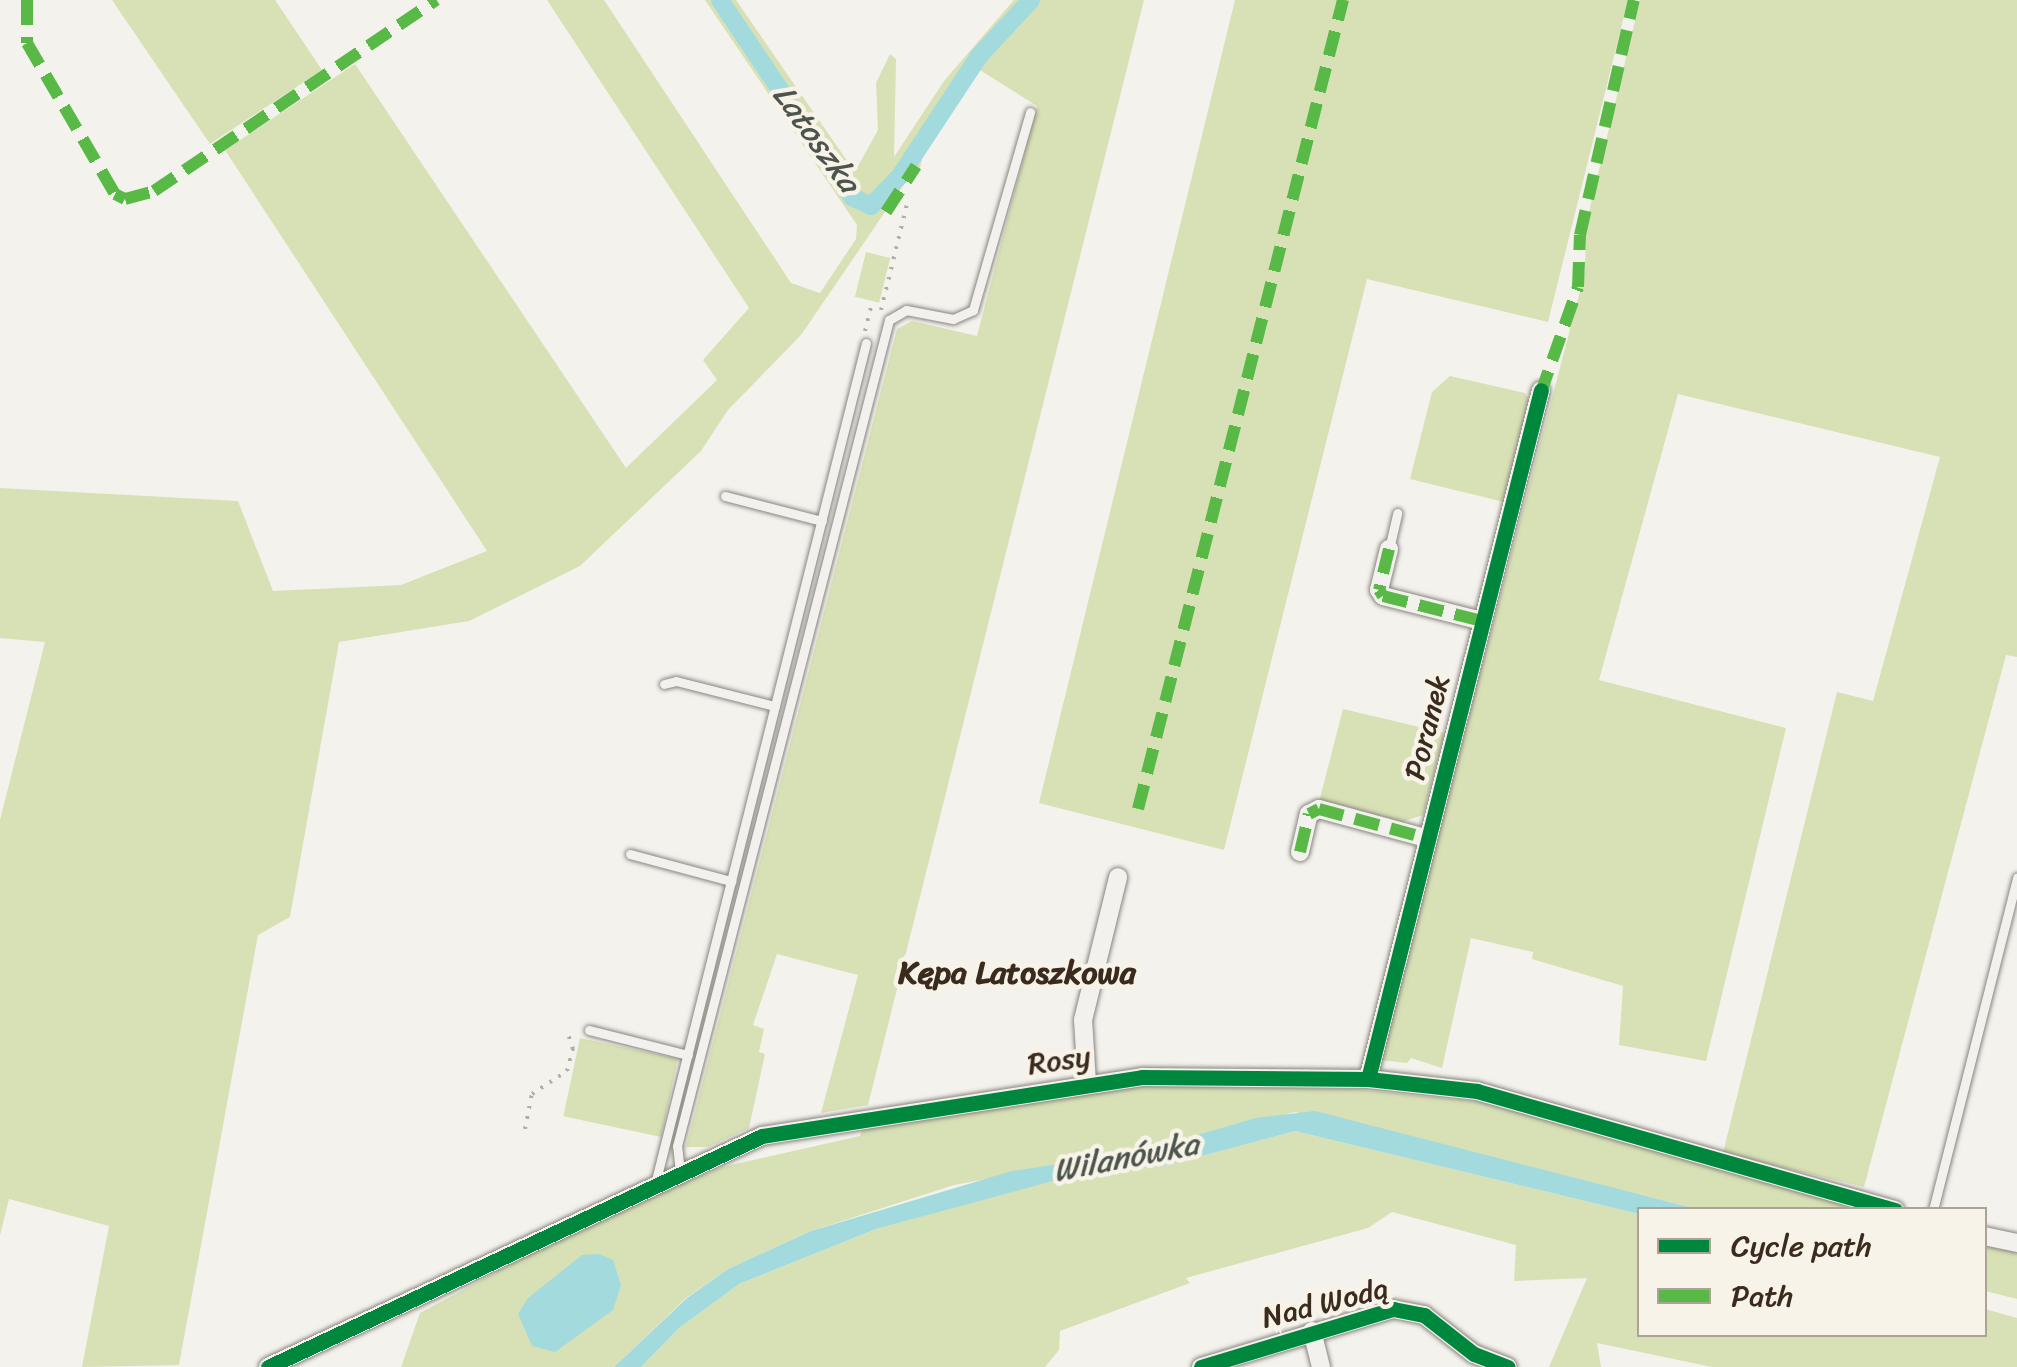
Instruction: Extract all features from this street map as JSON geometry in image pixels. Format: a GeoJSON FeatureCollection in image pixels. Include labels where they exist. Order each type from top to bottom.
{"type":"FeatureCollection","features":[{"type":"Feature","properties":{"kind":"street","name":"Poranek"},"geometry":{"type":"LineString","coordinates":[[1368,1079],[1541,390]]}},
{"type":"Feature","properties":{"kind":"street"},"geometry":{"type":"LineString","coordinates":[[1389,549],[1379,590],[1383,596],[1482,622]]}},
{"type":"Feature","properties":{"kind":"street"},"geometry":{"type":"LineString","coordinates":[[1300,852],[1309,814],[1320,809],[1426,838]]}},
{"type":"Feature","properties":{"kind":"street"},"geometry":{"type":"LineString","coordinates":[[1087,1083],[1083,1020],[1118,877]]}},
{"type":"Feature","properties":{"kind":"street","name":"Rosy"},"geometry":{"type":"LineString","coordinates":[[268,1367],[762,1136],[1087,1083],[1368,1079],[1476,1091],[1884,1207]]}},
{"type":"Feature","properties":{"kind":"street"},"geometry":{"type":"LineString","coordinates":[[1987,1237],[2017,1243]]}},
{"type":"Feature","properties":{"kind":"street","name":"Nad Wodą"},"geometry":{"type":"LineString","coordinates":[[1201,1367],[1312,1330],[1408,1310],[1432,1319],[1482,1360],[1508,1367]]}},
{"type":"Feature","properties":{"kind":"street","name":"Nad Wodą"},"geometry":{"type":"LineString","coordinates":[[1312,1330],[1321,1367]]}},
{"type":"Feature","properties":{"kind":"lane"},"geometry":{"type":"LineString","coordinates":[[680,1174],[677,1146],[889,320],[906,310],[954,320],[973,310],[1030,112]]}},
{"type":"Feature","properties":{"kind":"lane"},"geometry":{"type":"LineString","coordinates":[[655,1185],[866,343]]}},
{"type":"Feature","properties":{"kind":"lane"},"geometry":{"type":"LineString","coordinates":[[724,496],[822,521]]}},
{"type":"Feature","properties":{"kind":"lane"},"geometry":{"type":"LineString","coordinates":[[1389,549],[1397,513]]}},
{"type":"Feature","properties":{"kind":"lane"},"geometry":{"type":"LineString","coordinates":[[668,672],[676,681]]}},
{"type":"Feature","properties":{"kind":"lane"},"geometry":{"type":"LineString","coordinates":[[664,684],[676,681],[776,706]]}},
{"type":"Feature","properties":{"kind":"lane"},"geometry":{"type":"LineString","coordinates":[[630,854],[731,881]]}},
{"type":"Feature","properties":{"kind":"lane"},"geometry":{"type":"LineString","coordinates":[[1934,1207],[2017,877]]}},
{"type":"Feature","properties":{"kind":"lane"},"geometry":{"type":"LineString","coordinates":[[589,1030],[688,1054]]}},
{"type":"Feature","properties":{"kind":"path"},"geometry":{"type":"LineString","coordinates":[[871,307],[866,343],[872,342],[906,204]]}},
{"type":"Feature","properties":{"kind":"path"},"geometry":{"type":"LineString","coordinates":[[525,1129],[532,1094],[567,1071],[572,1049],[567,1030]]}},
{"type":"Feature","properties":{"kind":"green space"},"geometry":{"type":"Polygon","coordinates":[[[112,0],[275,0],[322,70],[210,144],[112,0]]]}},
{"type":"Feature","properties":{"kind":"green space"},"geometry":{"type":"Polygon","coordinates":[[[547,0],[604,0],[791,283],[820,293],[856,239],[857,225],[705,0],[736,0],[850,165],[858,166],[878,130],[876,83],[890,54],[896,59],[894,157],[944,81],[1014,0],[1144,0],[868,1105],[821,1113],[858,975],[777,954],[753,1025],[764,1029],[759,1052],[765,1054],[749,1128],[708,1147],[686,1147],[897,329],[912,321],[977,336],[1037,106],[980,70],[924,151],[919,172],[913,171],[801,335],[728,410],[701,451],[580,566],[469,621],[339,642],[290,917],[258,935],[179,1365],[82,1367],[109,1226],[9,1199],[0,1235],[0,820],[45,642],[0,638],[0,488],[238,501],[273,591],[401,585],[487,551],[225,150],[355,64],[626,468],[717,380],[703,360],[749,308],[547,0]]]}},
{"type":"Feature","properties":{"kind":"green space"},"geometry":{"type":"Polygon","coordinates":[[[1235,0],[1628,0],[1548,322],[1367,279],[1224,850],[1039,803],[1235,0]]]}},
{"type":"Feature","properties":{"kind":"green space"},"geometry":{"type":"Polygon","coordinates":[[[1640,0],[2017,0],[2017,657],[2006,655],[1864,1187],[1723,1153],[1837,692],[1873,701],[1940,457],[1678,394],[1599,680],[1786,728],[1706,1061],[1619,1045],[1623,986],[1532,959],[1533,952],[1471,938],[1442,1068],[1411,1058],[1407,1063],[1379,1060],[1585,272],[1586,224],[1640,0]]]}},
{"type":"Feature","properties":{"kind":"green space"},"geometry":{"type":"Polygon","coordinates":[[[866,252],[890,258],[879,303],[855,297],[866,252]]]}},
{"type":"Feature","properties":{"kind":"green space"},"geometry":{"type":"Polygon","coordinates":[[[1450,376],[1525,393],[1530,401],[1504,502],[1410,479],[1432,392],[1450,376]]]}},
{"type":"Feature","properties":{"kind":"green space"},"geometry":{"type":"Polygon","coordinates":[[[1343,709],[1445,733],[1423,815],[1396,824],[1319,802],[1343,709]]]}},
{"type":"Feature","properties":{"kind":"green space"},"geometry":{"type":"Polygon","coordinates":[[[580,1038],[678,1059],[661,1137],[563,1116],[580,1038]]]}},
{"type":"Feature","properties":{"kind":"green space"},"geometry":{"type":"Polygon","coordinates":[[[1131,1086],[1354,1089],[1480,1102],[1864,1207],[1688,1207],[1295,1112],[1139,1152],[954,1185],[811,1231],[728,1269],[686,1298],[614,1367],[401,1367],[420,1313],[586,1224],[722,1167],[860,1136],[863,1126],[1131,1086]]]}},
{"type":"Feature","properties":{"kind":"green space"},"geometry":{"type":"Polygon","coordinates":[[[1295,1131],[1637,1214],[1637,1337],[1987,1337],[1987,1310],[2017,1318],[2017,1367],[1712,1367],[1597,1343],[1601,1367],[1549,1367],[1587,1278],[1514,1281],[1516,1245],[1392,1212],[1368,1228],[1186,1278],[1190,1283],[1060,1331],[1059,1350],[1045,1367],[641,1367],[679,1328],[739,1284],[876,1229],[1053,1180],[1172,1164],[1295,1131]]]}},
{"type":"Feature","properties":{"kind":"green space"},"geometry":{"type":"Polygon","coordinates":[[[1987,1247],[2017,1252],[2017,1299],[1987,1292],[1987,1247]]]}},
{"type":"Feature","properties":{"kind":"water","name":"Wilanówka"},"geometry":{"type":"Polygon","coordinates":[[[1315,1111],[1688,1207],[1637,1207],[1637,1214],[1295,1131],[1172,1164],[1053,1181],[876,1229],[739,1284],[679,1328],[641,1367],[614,1367],[687,1298],[728,1269],[811,1231],[1012,1171],[1139,1152],[1256,1118],[1315,1111]]]}},
{"type":"Feature","properties":{"kind":"water"},"geometry":{"type":"Polygon","coordinates":[[[599,1254],[613,1260],[621,1285],[613,1310],[555,1352],[532,1346],[518,1314],[528,1298],[582,1255],[599,1254]]]}},
{"type":"Feature","properties":{"kind":"waterway","name":"Latoszka"},"geometry":{"type":"LineString","coordinates":[[720,0],[852,197],[871,206],[900,176],[979,56],[1031,0]]}},
{"type":"Feature","properties":{"kind":"marked path"},"geometry":{"type":"LineString","coordinates":[[27,0],[27,43],[115,194],[125,199],[154,191],[436,0]]}},
{"type":"Feature","properties":{"kind":"marked path"},"geometry":{"type":"LineString","coordinates":[[1138,809],[1343,0]]}},
{"type":"Feature","properties":{"kind":"marked path"},"geometry":{"type":"LineString","coordinates":[[1540,395],[1578,287],[1580,235],[1634,0]]}},
{"type":"Feature","properties":{"kind":"marked path"},"geometry":{"type":"LineString","coordinates":[[886,212],[916,166]]}},
{"type":"Feature","properties":{"kind":"marked path"},"geometry":{"type":"LineString","coordinates":[[1389,549],[1379,590],[1383,596],[1482,621]]}},
{"type":"Feature","properties":{"kind":"marked path"},"geometry":{"type":"LineString","coordinates":[[1300,852],[1309,814],[1319,809],[1426,838]]}},
{"type":"Feature","properties":{"kind":"cycle path"},"geometry":{"type":"LineString","coordinates":[[1368,1079],[1541,390]]}},
{"type":"Feature","properties":{"kind":"cycle path"},"geometry":{"type":"LineString","coordinates":[[268,1367],[762,1136],[1142,1077],[1368,1079],[1477,1091],[1884,1207]]}},
{"type":"Feature","properties":{"kind":"cycle path"},"geometry":{"type":"LineString","coordinates":[[1201,1367],[1393,1309],[1424,1315],[1474,1354],[1508,1367]]}},
{"type":"Feature","properties":{"kind":"district","name":"Kępa Latoszkowa"},"geometry":{"type":"Point","coordinates":[1017,973]}}]}
